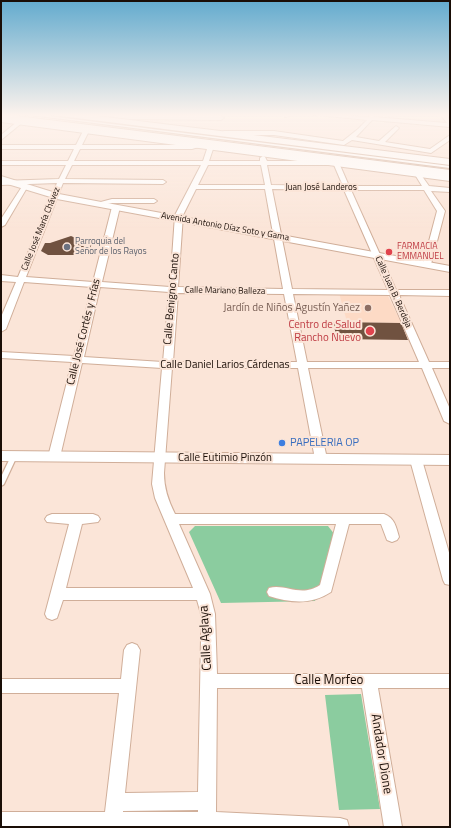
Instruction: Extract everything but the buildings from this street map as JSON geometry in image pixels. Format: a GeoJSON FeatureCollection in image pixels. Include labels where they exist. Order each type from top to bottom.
{"type":"FeatureCollection","features":[{"type":"Feature","properties":{"kind":"highway"},"geometry":{"type":"LineString","coordinates":[[297,153],[450,172]]}},
{"type":"Feature","properties":{"kind":"highway"},"geometry":{"type":"LineString","coordinates":[[350,153],[450,165]]}},
{"type":"Feature","properties":{"kind":"street","name":"Calle José María Chávez"},"geometry":{"type":"LineString","coordinates":[[1,329],[54,195],[74,153]]}},
{"type":"Feature","properties":{"kind":"street","name":"Calle Benigno Canto"},"geometry":{"type":"LineString","coordinates":[[159,458],[166,365],[174,290],[178,218],[205,164],[206,153]]}},
{"type":"Feature","properties":{"kind":"street"},"geometry":{"type":"LineString","coordinates":[[321,459],[276,236],[262,153],[450,178]]}},
{"type":"Feature","properties":{"kind":"street"},"geometry":{"type":"LineString","coordinates":[[358,153],[450,165]]}},
{"type":"Feature","properties":{"kind":"street"},"geometry":{"type":"LineString","coordinates":[[435,153],[450,158]]}},
{"type":"Feature","properties":{"kind":"street"},"geometry":{"type":"LineString","coordinates":[[1,163],[336,163]]}},
{"type":"Feature","properties":{"kind":"street","name":"Calle Juan B. Berdeja"},"geometry":{"type":"LineString","coordinates":[[336,163],[450,421]]}},
{"type":"Feature","properties":{"kind":"street"},"geometry":{"type":"LineString","coordinates":[[417,173],[425,188],[441,210],[450,212]]}},
{"type":"Feature","properties":{"kind":"street","name":"Avenida Antonio Díaz Soto y Gama"},"geometry":{"type":"LineString","coordinates":[[1,179],[54,195],[96,204],[450,269]]}},
{"type":"Feature","properties":{"kind":"street"},"geometry":{"type":"LineString","coordinates":[[1,183],[60,181],[163,182]]}},
{"type":"Feature","properties":{"kind":"street"},"geometry":{"type":"LineString","coordinates":[[1,225],[10,205],[25,186]]}},
{"type":"Feature","properties":{"kind":"street","name":"Juan José Landeros"},"geometry":{"type":"LineString","coordinates":[[193,187],[425,188],[450,190]]}},
{"type":"Feature","properties":{"kind":"street"},"geometry":{"type":"LineString","coordinates":[[96,204],[112,201],[154,201]]}},
{"type":"Feature","properties":{"kind":"street","name":"Calle José Cortés y Frías"},"geometry":{"type":"LineString","coordinates":[[54,457],[116,207]]}},
{"type":"Feature","properties":{"kind":"street"},"geometry":{"type":"LineString","coordinates":[[427,264],[441,210]]}},
{"type":"Feature","properties":{"kind":"street","name":"Calle Mariano Balleza"},"geometry":{"type":"LineString","coordinates":[[1,278],[174,290],[450,293]]}},
{"type":"Feature","properties":{"kind":"street","name":"Calle Daniel Larios Cárdenas"},"geometry":{"type":"LineString","coordinates":[[1,355],[166,365],[450,365]]}},
{"type":"Feature","properties":{"kind":"street","name":"Calle Eutimio Pinzón"},"geometry":{"type":"LineString","coordinates":[[7,456],[450,460]]}},
{"type":"Feature","properties":{"kind":"street","name":"Calle Aglaya"},"geometry":{"type":"LineString","coordinates":[[159,458],[158,484],[162,498],[203,594],[208,614],[209,681],[207,824]]}},
{"type":"Feature","properties":{"kind":"street"},"geometry":{"type":"LineString","coordinates":[[416,460],[450,580]]}},
{"type":"Feature","properties":{"kind":"street"},"geometry":{"type":"LineString","coordinates":[[171,518],[384,519],[388,523],[392,537]]}},
{"type":"Feature","properties":{"kind":"street"},"geometry":{"type":"LineString","coordinates":[[52,519],[93,519]]}},
{"type":"Feature","properties":{"kind":"street"},"geometry":{"type":"LineString","coordinates":[[52,614],[77,519]]}},
{"type":"Feature","properties":{"kind":"street"},"geometry":{"type":"LineString","coordinates":[[274,592],[288,595],[314,595],[321,593],[326,588],[344,519]]}},
{"type":"Feature","properties":{"kind":"street"},"geometry":{"type":"LineString","coordinates":[[57,594],[203,594]]}},
{"type":"Feature","properties":{"kind":"street"},"geometry":{"type":"LineString","coordinates":[[113,822],[132,650]]}},
{"type":"Feature","properties":{"kind":"street","name":"Calle Morfeo"},"geometry":{"type":"LineString","coordinates":[[209,681],[450,681]]}},
{"type":"Feature","properties":{"kind":"street","name":"Andador Dione"},"geometry":{"type":"LineString","coordinates":[[369,681],[393,827]]}},
{"type":"Feature","properties":{"kind":"street"},"geometry":{"type":"LineString","coordinates":[[1,686],[128,686]]}},
{"type":"Feature","properties":{"kind":"street"},"geometry":{"type":"LineString","coordinates":[[115,802],[207,801]]}},
{"type":"Feature","properties":{"kind":"street"},"geometry":{"type":"LineString","coordinates":[[1,821],[340,827]]}},
{"type":"Feature","properties":{"kind":"lane"},"geometry":{"type":"LineString","coordinates":[[347,153],[450,165]]}},
{"type":"Feature","properties":{"kind":"lane"},"geometry":{"type":"LineString","coordinates":[[1,484],[7,456]]}},
{"type":"Feature","properties":{"kind":"shaded area","name":"Jardín de Niños Agustín Yañez"},"geometry":{"type":"Polygon","coordinates":[[[339,293],[387,294],[401,323],[347,322],[339,293]]]}},
{"type":"Feature","properties":{"kind":"green space"},"geometry":{"type":"Polygon","coordinates":[[[195,526],[328,526],[335,535],[315,601],[221,603],[189,532],[195,526]]]}},
{"type":"Feature","properties":{"kind":"green space"},"geometry":{"type":"Polygon","coordinates":[[[361,694],[380,809],[339,810],[325,695],[361,694]]]}},
{"type":"Feature","properties":{"kind":"place","name":"Parroquia del Señor de los Rayos"},"geometry":{"type":"Point","coordinates":[67,247]}},
{"type":"Feature","properties":{"kind":"place","name":"FARMACIA EMMANUEL"},"geometry":{"type":"Point","coordinates":[389,252]}},
{"type":"Feature","properties":{"kind":"place","name":"Jardín de Niños Agustín Yañez"},"geometry":{"type":"Point","coordinates":[368,308]}},
{"type":"Feature","properties":{"kind":"place","name":"Centro de Salud Rancho Nuevo"},"geometry":{"type":"Point","coordinates":[370,331]}},
{"type":"Feature","properties":{"kind":"place","name":"PAPELERIA OP"},"geometry":{"type":"Point","coordinates":[282,443]}}]}
